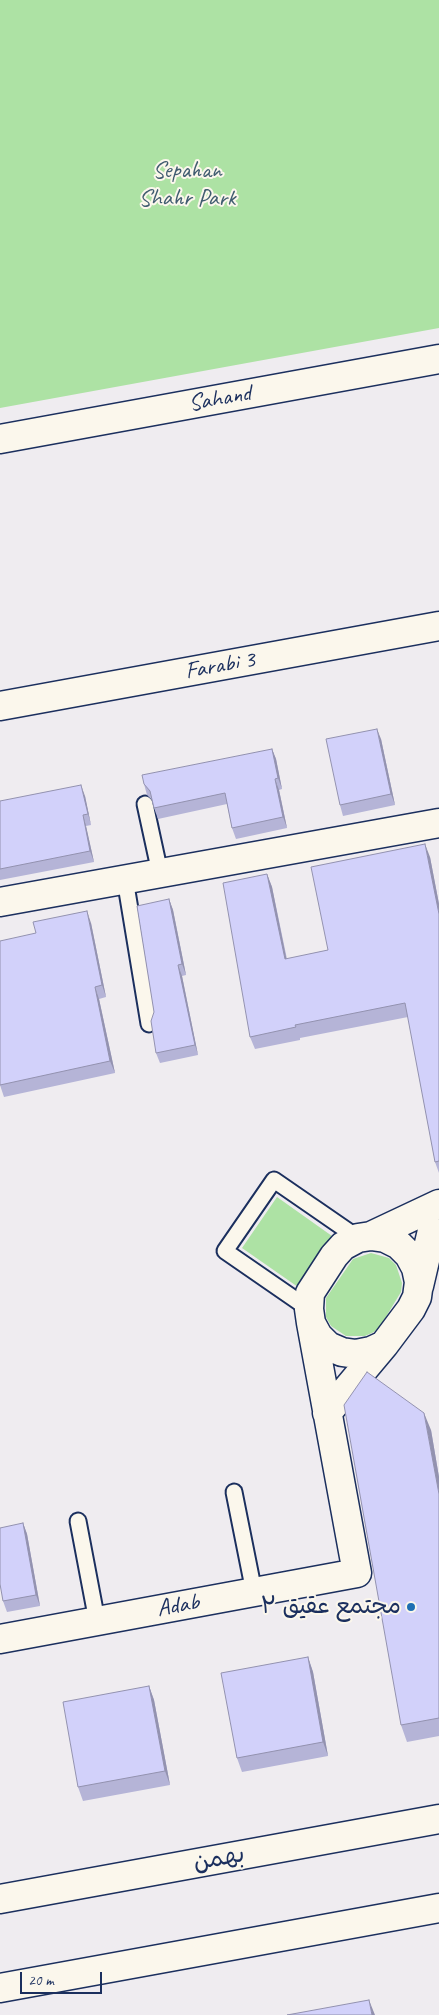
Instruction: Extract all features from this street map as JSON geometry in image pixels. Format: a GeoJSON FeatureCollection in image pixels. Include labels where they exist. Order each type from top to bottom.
{"type":"FeatureCollection","features":[{"type":"Feature","properties":{"kind":"street","name":"Sahand"},"geometry":{"type":"LineString","coordinates":[[0,440],[439,359]]}},
{"type":"Feature","properties":{"kind":"street","name":"Farabi 3"},"geometry":{"type":"LineString","coordinates":[[0,706],[439,626]]}},
{"type":"Feature","properties":{"kind":"street"},"geometry":{"type":"LineString","coordinates":[[0,902],[439,823]]}},
{"type":"Feature","properties":{"kind":"street"},"geometry":{"type":"LineString","coordinates":[[327,1413],[310,1316],[313,1287],[334,1256],[344,1246],[438,1204]]}},
{"type":"Feature","properties":{"kind":"street"},"geometry":{"type":"LineString","coordinates":[[327,1413],[384,1345],[411,1309],[417,1297],[438,1204]]}},
{"type":"Feature","properties":{"kind":"street"},"geometry":{"type":"LineString","coordinates":[[364,1237],[392,1242],[409,1255],[416,1268],[419,1282],[417,1297]]}},
{"type":"Feature","properties":{"kind":"street"},"geometry":{"type":"LineString","coordinates":[[310,1316],[323,1341],[342,1352],[356,1354],[371,1351],[384,1345]]}},
{"type":"Feature","properties":{"kind":"street","name":"Adab"},"geometry":{"type":"LineString","coordinates":[[0,1639],[357,1573],[327,1413]]}},
{"type":"Feature","properties":{"kind":"street","name":"بهمن"},"geometry":{"type":"LineString","coordinates":[[0,1900],[439,1819]]}},
{"type":"Feature","properties":{"kind":"street"},"geometry":{"type":"LineString","coordinates":[[0,1988],[439,1908]]}},
{"type":"Feature","properties":{"kind":"lane"},"geometry":{"type":"LineString","coordinates":[[145,804],[160,873]]}},
{"type":"Feature","properties":{"kind":"lane"},"geometry":{"type":"LineString","coordinates":[[125,880],[149,1024]]}},
{"type":"Feature","properties":{"kind":"lane"},"geometry":{"type":"LineString","coordinates":[[310,1316],[225,1251],[274,1180],[364,1237]]}},
{"type":"Feature","properties":{"kind":"lane"},"geometry":{"type":"LineString","coordinates":[[234,1492],[254,1592]]}},
{"type":"Feature","properties":{"kind":"lane"},"geometry":{"type":"LineString","coordinates":[[78,1521],[97,1621]]}},
{"type":"Feature","properties":{"kind":"green space","name":"Sepahan Shahr Park"},"geometry":{"type":"Polygon","coordinates":[[[0,0],[439,0],[439,328],[0,408],[0,0]]]}},
{"type":"Feature","properties":{"kind":"green space"},"geometry":{"type":"Polygon","coordinates":[[[277,1197],[332,1236],[298,1287],[242,1248],[277,1197]]]}},
{"type":"Feature","properties":{"kind":"green space"},"geometry":{"type":"Polygon","coordinates":[[[371,1253],[389,1258],[396,1265],[402,1283],[401,1292],[381,1325],[374,1332],[365,1336],[346,1336],[331,1326],[326,1317],[326,1298],[353,1259],[371,1253]]]}},
{"type":"Feature","properties":{"kind":"building"},"geometry":{"type":"Polygon","coordinates":[[[377,729],[391,794],[340,805],[326,739],[377,729]]]}},
{"type":"Feature","properties":{"kind":"building"},"geometry":{"type":"Polygon","coordinates":[[[272,749],[278,778],[275,779],[283,817],[232,828],[225,793],[154,808],[150,791],[144,784],[142,775],[272,749]]]}},
{"type":"Feature","properties":{"kind":"building"},"geometry":{"type":"Polygon","coordinates":[[[81,785],[88,814],[83,815],[90,851],[0,869],[0,801],[81,785]]]}},
{"type":"Feature","properties":{"kind":"building"},"geometry":{"type":"Polygon","coordinates":[[[425,844],[439,914],[439,1161],[435,1162],[405,1003],[295,1025],[296,1027],[250,1037],[223,883],[267,874],[285,959],[328,950],[311,867],[425,844]]]}},
{"type":"Feature","properties":{"kind":"building"},"geometry":{"type":"Polygon","coordinates":[[[169,899],[182,964],[178,965],[195,1045],[156,1053],[151,1021],[154,1012],[137,906],[169,899]]]}},
{"type":"Feature","properties":{"kind":"building"},"geometry":{"type":"Polygon","coordinates":[[[87,911],[102,985],[95,987],[110,1061],[0,1085],[0,941],[36,933],[33,922],[87,911]]]}},
{"type":"Feature","properties":{"kind":"building","name":"مجتمع عقیق ۲"},"geometry":{"type":"Polygon","coordinates":[[[367,1372],[424,1413],[439,1494],[439,1718],[401,1725],[344,1405],[367,1372]]]}},
{"type":"Feature","properties":{"kind":"building"},"geometry":{"type":"Polygon","coordinates":[[[23,1523],[36,1595],[3,1601],[0,1584],[0,1528],[23,1523]]]}},
{"type":"Feature","properties":{"kind":"building"},"geometry":{"type":"Polygon","coordinates":[[[308,1657],[323,1742],[237,1758],[221,1673],[308,1657]]]}},
{"type":"Feature","properties":{"kind":"building"},"geometry":{"type":"Polygon","coordinates":[[[149,1686],[165,1771],[78,1787],[63,1702],[149,1686]]]}},
{"type":"Feature","properties":{"kind":"building"},"geometry":{"type":"Polygon","coordinates":[[[369,2000],[372,2015],[287,2015],[369,2000]]]}},
{"type":"Feature","properties":{"kind":"place","name":"مجتمع عقیق ۲"},"geometry":{"type":"Point","coordinates":[411,1607]}}]}
